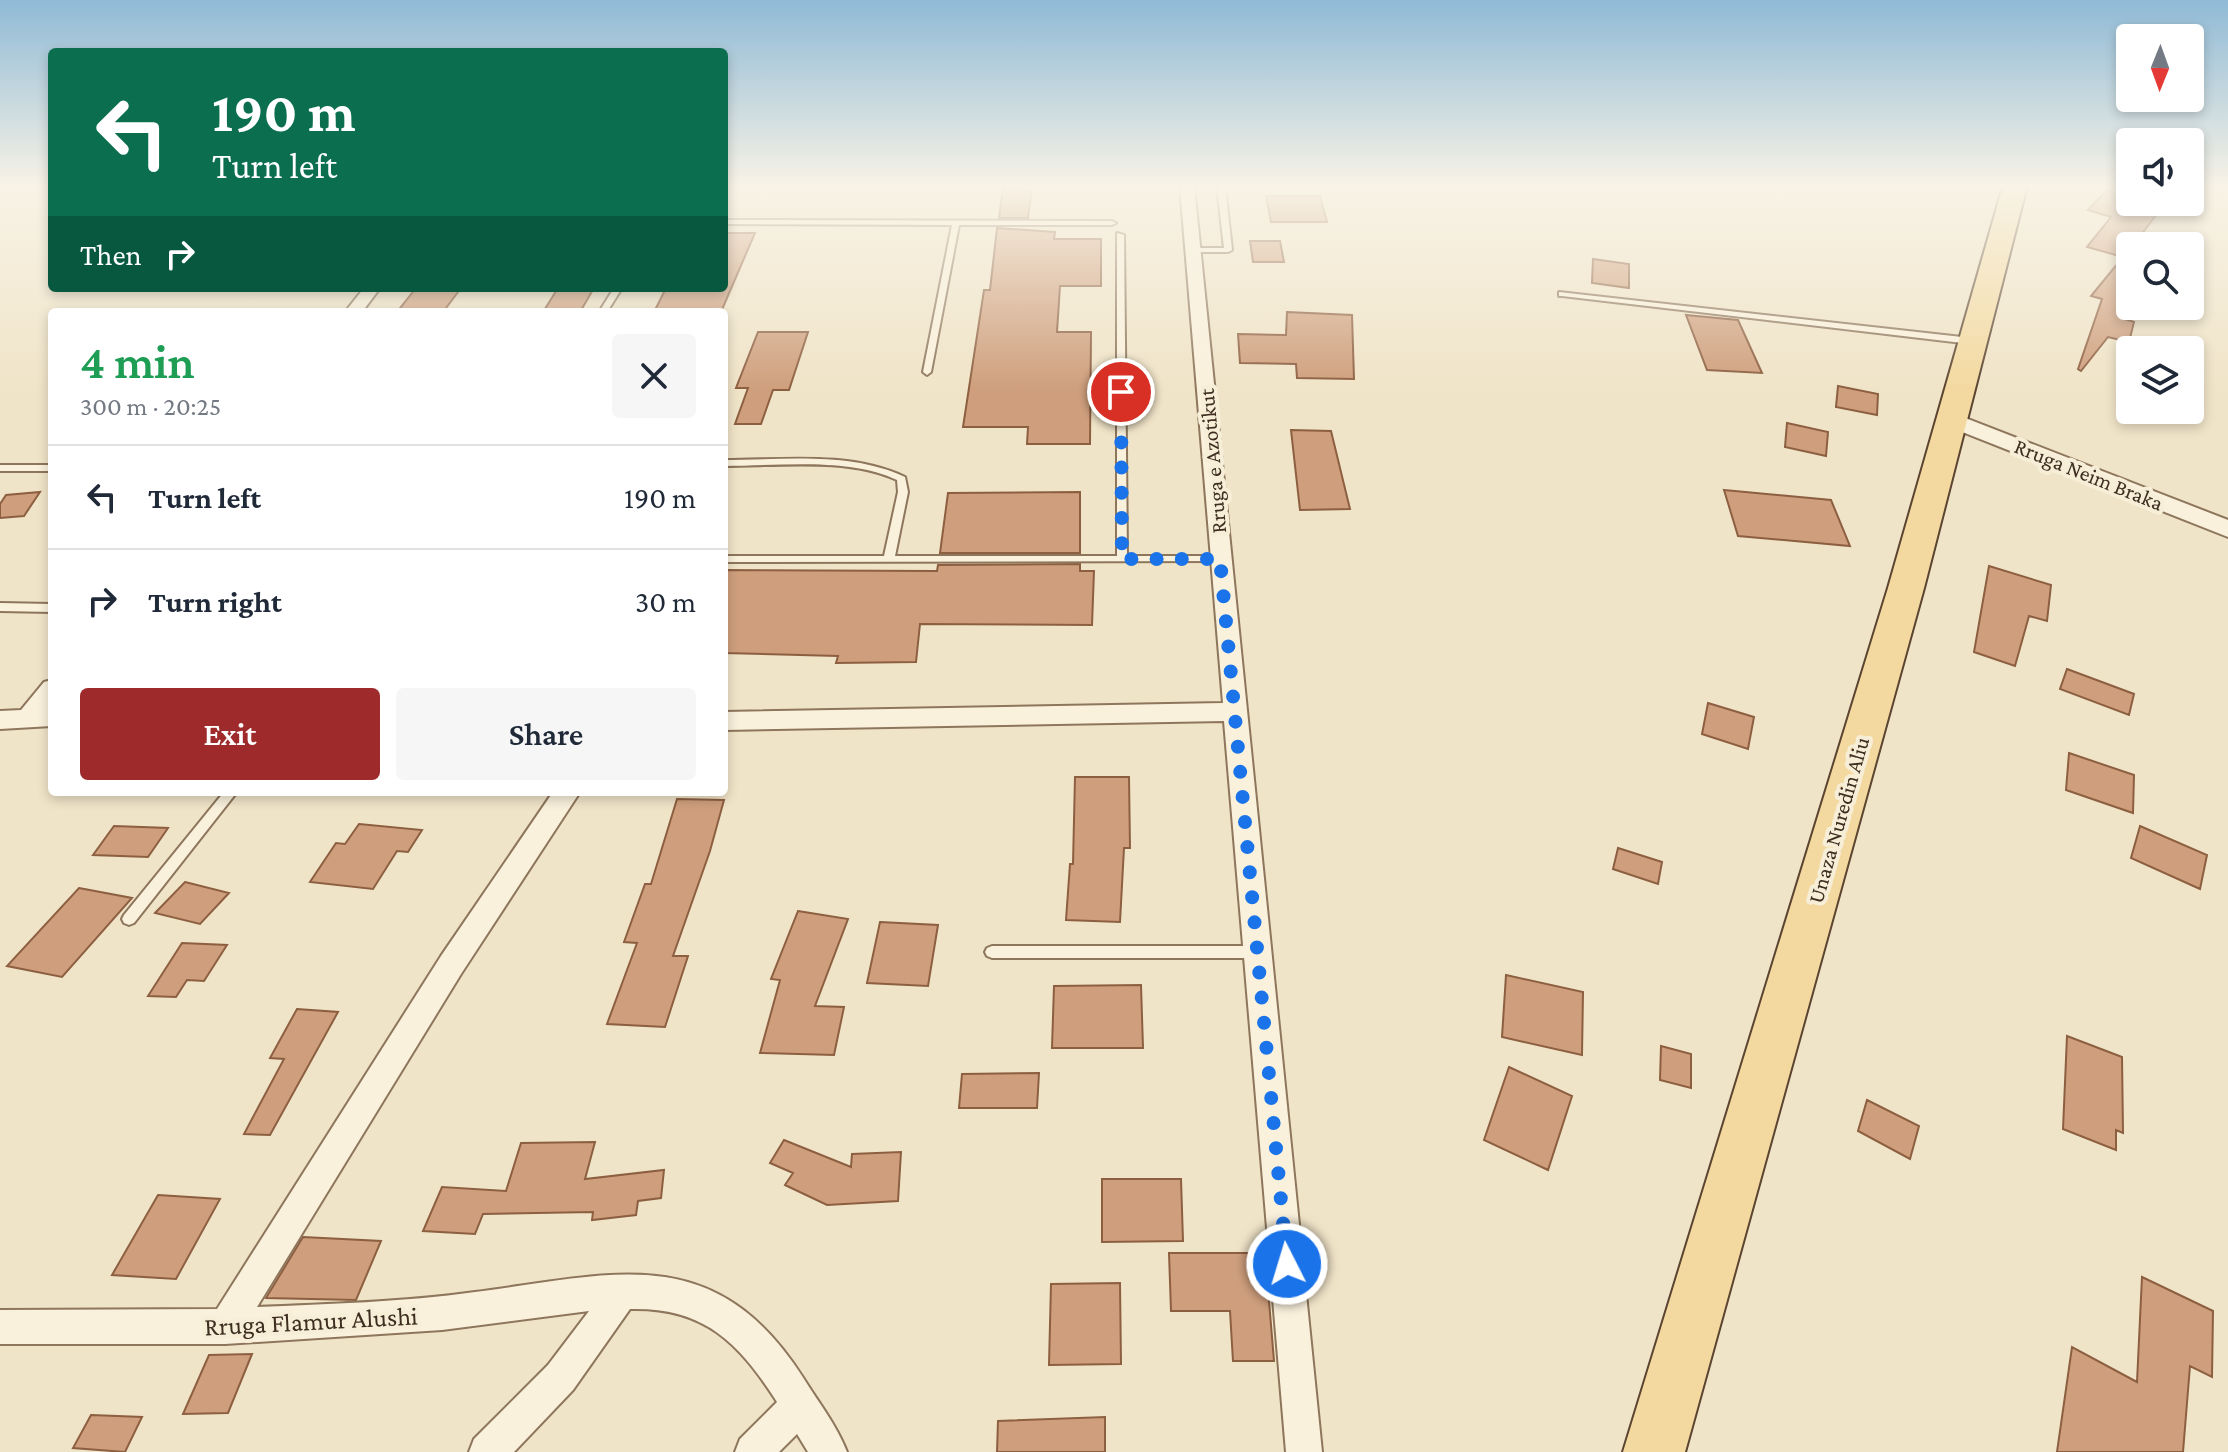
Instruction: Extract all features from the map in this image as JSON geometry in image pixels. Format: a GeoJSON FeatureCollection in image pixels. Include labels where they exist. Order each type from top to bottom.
{"type":"FeatureCollection","features":[{"type":"Feature","properties":{"kind":"main road","name":"Unaza Nuredin Aliu"},"geometry":{"type":"LineString","coordinates":[[1654,1452],[1906,588],[1996,254]]}},
{"type":"Feature","properties":{"kind":"street","name":"Rruga e Azotikut"},"geometry":{"type":"LineString","coordinates":[[1193,254],[1304,1452]]}},
{"type":"Feature","properties":{"kind":"street"},"geometry":{"type":"LineString","coordinates":[[356,308],[369,292]]}},
{"type":"Feature","properties":{"kind":"street","name":"Rruga Neim Braka"},"geometry":{"type":"LineString","coordinates":[[1950,419],[2228,529]]}},
{"type":"Feature","properties":{"kind":"street"},"geometry":{"type":"LineString","coordinates":[[0,720],[40,717],[48,698]]}},
{"type":"Feature","properties":{"kind":"street"},"geometry":{"type":"LineString","coordinates":[[728,721],[1235,712]]}},
{"type":"Feature","properties":{"kind":"street"},"geometry":{"type":"LineString","coordinates":[[225,1327],[451,965],[564,796]]}},
{"type":"Feature","properties":{"kind":"street"},"geometry":{"type":"LineString","coordinates":[[487,1452],[565,1377],[595,1337],[621,1292]]}},
{"type":"Feature","properties":{"kind":"street","name":"Rruga Flamur Alushi"},"geometry":{"type":"LineString","coordinates":[[0,1327],[225,1327],[446,1313],[621,1292],[673,1295],[696,1301],[737,1325],[774,1367],[829,1452]]}},
{"type":"Feature","properties":{"kind":"street"},"geometry":{"type":"LineString","coordinates":[[753,1452],[799,1406]]}},
{"type":"Feature","properties":{"kind":"lane"},"geometry":{"type":"LineString","coordinates":[[927,372],[950,254]]}},
{"type":"Feature","properties":{"kind":"lane"},"geometry":{"type":"LineString","coordinates":[[1120,254],[1122,559]]}},
{"type":"Feature","properties":{"kind":"lane"},"geometry":{"type":"LineString","coordinates":[[1562,294],[1971,341]]}},
{"type":"Feature","properties":{"kind":"lane"},"geometry":{"type":"LineString","coordinates":[[728,463],[835,464],[893,472],[902,479],[903,492],[889,559]]}},
{"type":"Feature","properties":{"kind":"lane"},"geometry":{"type":"LineString","coordinates":[[0,468],[48,468]]}},
{"type":"Feature","properties":{"kind":"lane"},"geometry":{"type":"LineString","coordinates":[[728,559],[1220,559]]}},
{"type":"Feature","properties":{"kind":"lane"},"geometry":{"type":"LineString","coordinates":[[0,607],[48,608]]}},
{"type":"Feature","properties":{"kind":"lane"},"geometry":{"type":"LineString","coordinates":[[129,919],[228,796]]}},
{"type":"Feature","properties":{"kind":"lane"},"geometry":{"type":"LineString","coordinates":[[992,952],[1258,952]]}},
{"type":"Feature","properties":{"kind":"building"},"geometry":{"type":"Polygon","coordinates":[[[728,254],[746,254],[723,308],[656,308],[664,292],[728,292],[728,254]]]}},
{"type":"Feature","properties":{"kind":"building"},"geometry":{"type":"Polygon","coordinates":[[[994,254],[1101,254],[1101,286],[1060,286],[1057,332],[1091,332],[1090,444],[1027,444],[1028,427],[963,427],[984,290],[990,290],[994,254]]]}},
{"type":"Feature","properties":{"kind":"building"},"geometry":{"type":"Polygon","coordinates":[[[1252,254],[1282,254],[1284,262],[1253,262],[1252,254]]]}},
{"type":"Feature","properties":{"kind":"building"},"geometry":{"type":"Polygon","coordinates":[[[1593,259],[1629,264],[1629,288],[1592,283],[1593,259]]]}},
{"type":"Feature","properties":{"kind":"building"},"geometry":{"type":"Polygon","coordinates":[[[2116,266],[2116,320],[2134,322],[2130,336],[2108,337],[2081,371],[2078,369],[2102,299],[2091,296],[2116,266]]]}},
{"type":"Feature","properties":{"kind":"building"},"geometry":{"type":"Polygon","coordinates":[[[413,292],[458,292],[446,308],[400,308],[413,292]]]}},
{"type":"Feature","properties":{"kind":"building"},"geometry":{"type":"Polygon","coordinates":[[[556,292],[592,292],[582,308],[546,308],[556,292]]]}},
{"type":"Feature","properties":{"kind":"building"},"geometry":{"type":"Polygon","coordinates":[[[1287,312],[1352,315],[1354,379],[1297,378],[1296,364],[1240,363],[1238,334],[1286,335],[1287,312]]]}},
{"type":"Feature","properties":{"kind":"building"},"geometry":{"type":"Polygon","coordinates":[[[1686,315],[1738,320],[1762,373],[1707,370],[1686,315]]]}},
{"type":"Feature","properties":{"kind":"building"},"geometry":{"type":"Polygon","coordinates":[[[758,332],[808,332],[789,390],[773,390],[761,424],[735,424],[748,388],[736,388],[758,332]]]}},
{"type":"Feature","properties":{"kind":"building"},"geometry":{"type":"Polygon","coordinates":[[[1838,386],[1878,394],[1877,415],[1836,407],[1838,386]]]}},
{"type":"Feature","properties":{"kind":"building"},"geometry":{"type":"Polygon","coordinates":[[[1787,423],[1828,432],[1826,456],[1785,447],[1787,423]]]}},
{"type":"Feature","properties":{"kind":"building"},"geometry":{"type":"Polygon","coordinates":[[[1291,430],[1331,431],[1350,509],[1300,510],[1291,430]]]}},
{"type":"Feature","properties":{"kind":"building"},"geometry":{"type":"Polygon","coordinates":[[[1724,490],[1831,500],[1850,546],[1738,536],[1724,490]]]}},
{"type":"Feature","properties":{"kind":"building"},"geometry":{"type":"Polygon","coordinates":[[[40,492],[24,516],[0,518],[0,504],[6,495],[40,492]]]}},
{"type":"Feature","properties":{"kind":"building"},"geometry":{"type":"Polygon","coordinates":[[[1080,492],[1080,553],[940,553],[948,493],[1080,492]]]}},
{"type":"Feature","properties":{"kind":"building"},"geometry":{"type":"Polygon","coordinates":[[[1080,564],[1080,571],[1094,571],[1092,625],[920,624],[916,662],[836,663],[838,656],[728,653],[728,570],[937,571],[938,565],[1080,564]]]}},
{"type":"Feature","properties":{"kind":"building"},"geometry":{"type":"Polygon","coordinates":[[[1989,566],[2051,585],[2047,621],[2029,616],[2015,666],[1974,652],[1989,566]]]}},
{"type":"Feature","properties":{"kind":"building"},"geometry":{"type":"Polygon","coordinates":[[[2067,669],[2134,694],[2129,715],[2060,689],[2067,669]]]}},
{"type":"Feature","properties":{"kind":"building"},"geometry":{"type":"Polygon","coordinates":[[[1708,703],[1754,717],[1748,749],[1702,734],[1708,703]]]}},
{"type":"Feature","properties":{"kind":"building"},"geometry":{"type":"Polygon","coordinates":[[[2069,753],[2134,775],[2133,813],[2066,790],[2069,753]]]}},
{"type":"Feature","properties":{"kind":"building"},"geometry":{"type":"Polygon","coordinates":[[[1075,777],[1129,777],[1130,848],[1124,848],[1120,922],[1066,920],[1070,864],[1073,864],[1075,777]]]}},
{"type":"Feature","properties":{"kind":"building"},"geometry":{"type":"Polygon","coordinates":[[[677,799],[724,800],[710,851],[673,956],[688,956],[665,1027],[607,1024],[637,943],[624,942],[645,884],[651,884],[677,799]]]}},
{"type":"Feature","properties":{"kind":"building"},"geometry":{"type":"Polygon","coordinates":[[[359,824],[422,830],[408,852],[397,851],[373,889],[310,882],[336,843],[345,844],[359,824]]]}},
{"type":"Feature","properties":{"kind":"building"},"geometry":{"type":"Polygon","coordinates":[[[114,826],[168,828],[148,857],[93,855],[114,826]]]}},
{"type":"Feature","properties":{"kind":"building"},"geometry":{"type":"Polygon","coordinates":[[[2140,826],[2207,855],[2200,889],[2131,858],[2140,826]]]}},
{"type":"Feature","properties":{"kind":"building"},"geometry":{"type":"Polygon","coordinates":[[[1618,848],[1662,862],[1658,884],[1613,869],[1618,848]]]}},
{"type":"Feature","properties":{"kind":"building"},"geometry":{"type":"Polygon","coordinates":[[[185,882],[229,893],[200,924],[155,913],[185,882]]]}},
{"type":"Feature","properties":{"kind":"building"},"geometry":{"type":"Polygon","coordinates":[[[79,888],[132,898],[62,977],[7,966],[79,888]]]}},
{"type":"Feature","properties":{"kind":"building"},"geometry":{"type":"Polygon","coordinates":[[[798,911],[848,919],[815,1006],[844,1007],[834,1055],[760,1053],[780,980],[771,979],[798,911]]]}},
{"type":"Feature","properties":{"kind":"building"},"geometry":{"type":"Polygon","coordinates":[[[880,922],[938,925],[928,986],[867,983],[880,922]]]}},
{"type":"Feature","properties":{"kind":"building"},"geometry":{"type":"Polygon","coordinates":[[[182,943],[227,945],[204,981],[187,980],[176,997],[148,996],[182,943]]]}},
{"type":"Feature","properties":{"kind":"building"},"geometry":{"type":"Polygon","coordinates":[[[1506,975],[1583,992],[1582,1055],[1502,1037],[1506,975]]]}},
{"type":"Feature","properties":{"kind":"building"},"geometry":{"type":"Polygon","coordinates":[[[1141,985],[1143,1048],[1052,1048],[1054,986],[1141,985]]]}},
{"type":"Feature","properties":{"kind":"building"},"geometry":{"type":"Polygon","coordinates":[[[297,1009],[338,1012],[270,1135],[244,1134],[284,1059],[270,1058],[297,1009]]]}},
{"type":"Feature","properties":{"kind":"building"},"geometry":{"type":"Polygon","coordinates":[[[2067,1036],[2122,1057],[2123,1133],[2116,1130],[2116,1150],[2063,1129],[2067,1036]]]}},
{"type":"Feature","properties":{"kind":"building"},"geometry":{"type":"Polygon","coordinates":[[[1661,1046],[1691,1054],[1691,1088],[1660,1080],[1661,1046]]]}},
{"type":"Feature","properties":{"kind":"building"},"geometry":{"type":"Polygon","coordinates":[[[1509,1067],[1572,1096],[1548,1170],[1484,1140],[1509,1067]]]}},
{"type":"Feature","properties":{"kind":"building"},"geometry":{"type":"Polygon","coordinates":[[[1039,1073],[1037,1108],[959,1108],[962,1074],[1039,1073]]]}},
{"type":"Feature","properties":{"kind":"building"},"geometry":{"type":"Polygon","coordinates":[[[1867,1100],[1919,1126],[1910,1159],[1858,1131],[1867,1100]]]}},
{"type":"Feature","properties":{"kind":"building"},"geometry":{"type":"Polygon","coordinates":[[[784,1140],[851,1167],[852,1154],[901,1152],[898,1201],[827,1205],[785,1185],[793,1173],[770,1163],[784,1140]]]}},
{"type":"Feature","properties":{"kind":"building"},"geometry":{"type":"Polygon","coordinates":[[[595,1142],[585,1179],[664,1170],[661,1198],[638,1201],[636,1215],[592,1220],[593,1212],[483,1214],[475,1234],[423,1231],[442,1187],[506,1191],[521,1143],[595,1142]]]}},
{"type":"Feature","properties":{"kind":"building"},"geometry":{"type":"Polygon","coordinates":[[[1102,1179],[1181,1179],[1183,1241],[1102,1242],[1102,1179]]]}},
{"type":"Feature","properties":{"kind":"building"},"geometry":{"type":"Polygon","coordinates":[[[158,1195],[220,1199],[176,1279],[112,1275],[158,1195]]]}},
{"type":"Feature","properties":{"kind":"building"},"geometry":{"type":"Polygon","coordinates":[[[303,1237],[381,1241],[356,1300],[266,1298],[303,1237]]]}},
{"type":"Feature","properties":{"kind":"building"},"geometry":{"type":"Polygon","coordinates":[[[1169,1253],[1265,1253],[1274,1361],[1233,1361],[1230,1311],[1171,1311],[1169,1253]]]}},
{"type":"Feature","properties":{"kind":"building"},"geometry":{"type":"Polygon","coordinates":[[[2142,1277],[2213,1311],[2212,1377],[2190,1366],[2183,1452],[2057,1452],[2072,1347],[2137,1382],[2142,1277]]]}},
{"type":"Feature","properties":{"kind":"building"},"geometry":{"type":"Polygon","coordinates":[[[1120,1283],[1121,1364],[1049,1365],[1051,1284],[1120,1283]]]}},
{"type":"Feature","properties":{"kind":"building"},"geometry":{"type":"Polygon","coordinates":[[[252,1354],[228,1413],[183,1414],[209,1355],[252,1354]]]}},
{"type":"Feature","properties":{"kind":"building"},"geometry":{"type":"Polygon","coordinates":[[[91,1415],[142,1417],[125,1452],[73,1448],[91,1415]]]}},
{"type":"Feature","properties":{"kind":"building"},"geometry":{"type":"Polygon","coordinates":[[[1105,1417],[1105,1452],[997,1452],[998,1421],[1105,1417]]]}},
{"type":"Feature","properties":{"kind":"route"},"geometry":{"type":"LineString","coordinates":[[1121,392],[1122,559],[1220,559],[1287,1264]]}}]}
